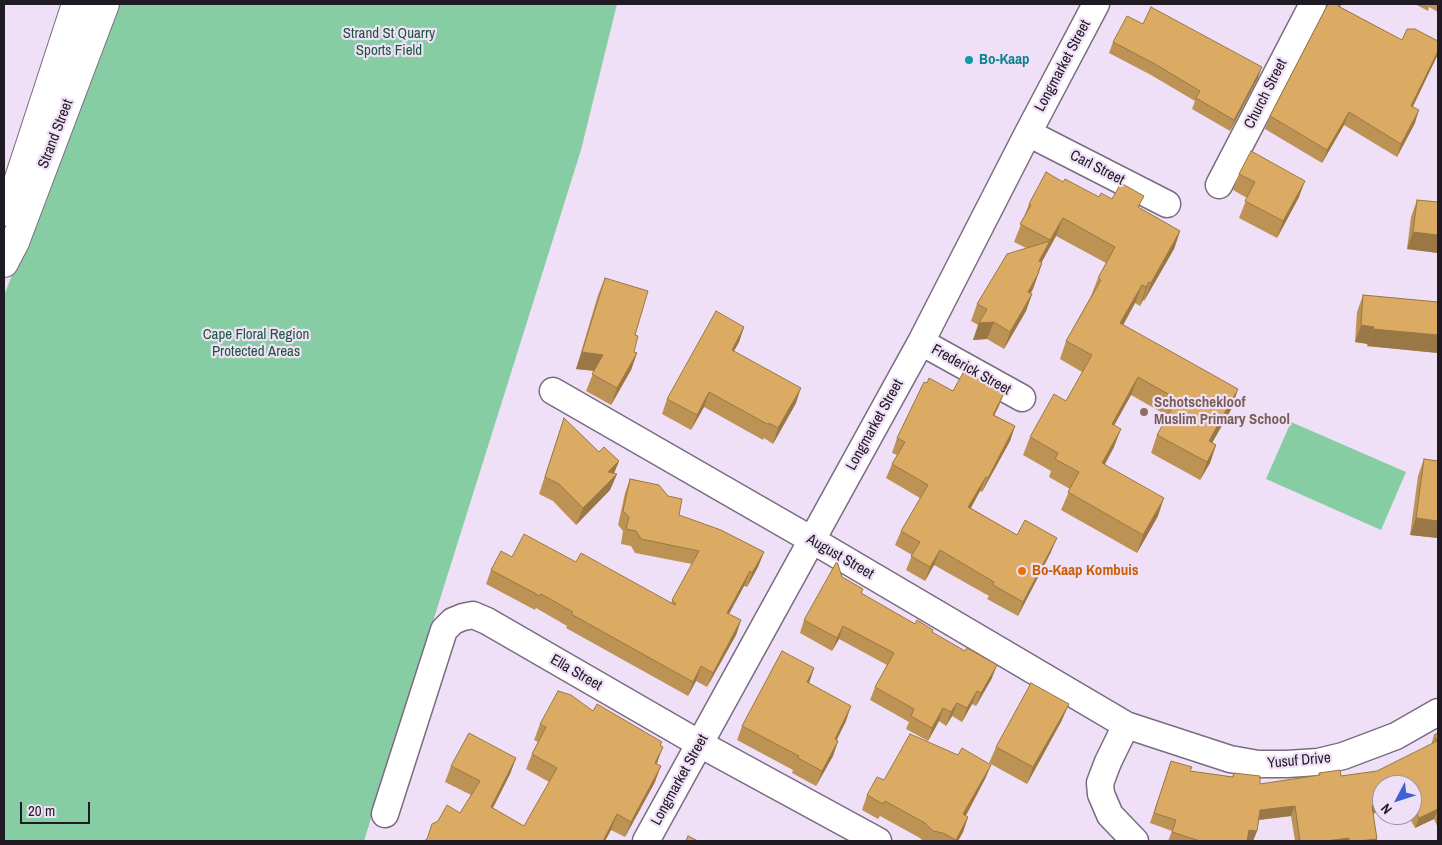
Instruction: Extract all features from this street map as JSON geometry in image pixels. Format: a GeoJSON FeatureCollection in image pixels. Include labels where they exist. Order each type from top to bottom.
{"type":"FeatureCollection","features":[{"type":"Feature","properties":{"kind":"street","name":"Strand Street"},"geometry":{"type":"LineString","coordinates":[[4,225],[76,4]]}},
{"type":"Feature","properties":{"kind":"street","name":"Strand Street"},"geometry":{"type":"LineString","coordinates":[[4,263],[15,242],[105,4]]}},
{"type":"Feature","properties":{"kind":"street","name":"Longmarket Street"},"geometry":{"type":"LineString","coordinates":[[646,841],[920,342],[1096,4]]}},
{"type":"Feature","properties":{"kind":"street","name":"Church Street"},"geometry":{"type":"LineString","coordinates":[[1219,185],[1305,6]]}},
{"type":"Feature","properties":{"kind":"street","name":"Carl Street"},"geometry":{"type":"LineString","coordinates":[[1028,132],[1167,204]]}},
{"type":"Feature","properties":{"kind":"street","name":"Frederick Street"},"geometry":{"type":"LineString","coordinates":[[920,342],[1022,398]]}},
{"type":"Feature","properties":{"kind":"street","name":"August Street"},"geometry":{"type":"LineString","coordinates":[[553,391],[812,540],[1126,725]]}},
{"type":"Feature","properties":{"kind":"street","name":"Ella Street"},"geometry":{"type":"LineString","coordinates":[[385,814],[444,630],[453,621],[472,615],[487,621],[700,744],[878,841]]}},
{"type":"Feature","properties":{"kind":"street","name":"Yusuf Drive"},"geometry":{"type":"LineString","coordinates":[[1126,725],[1230,759],[1258,764],[1287,764],[1318,762],[1344,756],[1396,736],[1438,712]]}},
{"type":"Feature","properties":{"kind":"street"},"geometry":{"type":"LineString","coordinates":[[1126,725],[1100,783],[1101,794],[1110,815],[1135,841]]}},
{"type":"Feature","properties":{"kind":"green space","name":"Cape Floral Region Protected Areas"},"geometry":{"type":"Polygon","coordinates":[[[113,4],[617,4],[581,150],[364,841],[4,841],[4,296],[97,52],[113,4]]]}},
{"type":"Feature","properties":{"kind":"green space"},"geometry":{"type":"Polygon","coordinates":[[[1291,422],[1406,472],[1381,530],[1266,479],[1291,422]]]}},
{"type":"Feature","properties":{"kind":"building"},"geometry":{"type":"Polygon","coordinates":[[[1328,4],[1339,4],[1338,6],[1402,40],[1407,29],[1415,29],[1438,41],[1438,51],[1411,106],[1419,110],[1401,144],[1349,112],[1327,150],[1270,116],[1328,4]]]}},
{"type":"Feature","properties":{"kind":"building"},"geometry":{"type":"Polygon","coordinates":[[[1151,7],[1262,67],[1234,120],[1196,98],[1200,91],[1113,42],[1127,16],[1143,24],[1151,7]]]}},
{"type":"Feature","properties":{"kind":"building"},"geometry":{"type":"Polygon","coordinates":[[[1251,151],[1305,181],[1283,221],[1245,201],[1255,182],[1239,174],[1251,151]]]}},
{"type":"Feature","properties":{"kind":"building"},"geometry":{"type":"Polygon","coordinates":[[[1046,172],[1063,182],[1065,179],[1099,197],[1101,193],[1112,199],[1121,183],[1144,196],[1138,207],[1180,231],[1151,283],[1149,282],[1146,287],[1142,285],[1120,323],[1238,389],[1209,441],[1216,445],[1207,462],[1157,435],[1177,399],[1138,377],[1112,424],[1121,429],[1102,463],[1164,498],[1143,535],[1068,492],[1079,472],[1055,459],[1058,453],[1030,437],[1054,394],[1066,401],[1092,355],[1066,341],[1101,280],[1098,278],[1115,247],[1063,218],[1050,240],[1020,224],[1046,172]]]}},
{"type":"Feature","properties":{"kind":"building"},"geometry":{"type":"Polygon","coordinates":[[[1417,200],[1438,202],[1438,235],[1413,232],[1417,200]]]}},
{"type":"Feature","properties":{"kind":"building"},"geometry":{"type":"Polygon","coordinates":[[[1050,241],[1039,261],[1042,263],[1039,272],[1028,292],[1032,294],[1010,332],[994,322],[979,323],[987,309],[977,304],[1007,254],[1050,241]]]}},
{"type":"Feature","properties":{"kind":"building"},"geometry":{"type":"Polygon","coordinates":[[[605,278],[648,291],[635,335],[638,336],[634,352],[637,353],[617,388],[592,374],[603,355],[582,352],[605,278]]]}},
{"type":"Feature","properties":{"kind":"building"},"geometry":{"type":"Polygon","coordinates":[[[1363,295],[1438,302],[1438,335],[1373,329],[1374,327],[1361,325],[1363,295]]]}},
{"type":"Feature","properties":{"kind":"building"},"geometry":{"type":"Polygon","coordinates":[[[716,311],[744,327],[732,350],[801,388],[778,428],[769,423],[769,425],[709,392],[697,415],[667,399],[716,311]]]}},
{"type":"Feature","properties":{"kind":"building"},"geometry":{"type":"Polygon","coordinates":[[[964,371],[1004,393],[993,415],[1015,426],[988,478],[986,477],[968,507],[1017,535],[1025,520],[1057,538],[1023,602],[993,585],[994,582],[940,550],[930,567],[911,556],[920,542],[901,531],[928,485],[892,464],[905,442],[897,438],[924,382],[927,383],[929,378],[953,391],[964,371]]]}},
{"type":"Feature","properties":{"kind":"building"},"geometry":{"type":"Polygon","coordinates":[[[564,418],[599,452],[604,447],[619,461],[608,472],[617,474],[583,508],[559,484],[545,477],[564,418]]]}},
{"type":"Feature","properties":{"kind":"building"},"geometry":{"type":"Polygon","coordinates":[[[1424,459],[1438,461],[1438,521],[1416,518],[1424,459]]]}},
{"type":"Feature","properties":{"kind":"building"},"geometry":{"type":"Polygon","coordinates":[[[630,479],[659,485],[668,496],[682,499],[679,515],[721,530],[764,552],[752,573],[750,571],[727,613],[741,620],[713,673],[701,666],[693,682],[571,614],[573,612],[541,594],[540,596],[491,570],[501,551],[512,557],[524,534],[576,562],[581,553],[675,605],[672,600],[699,551],[641,539],[636,531],[626,529],[629,517],[623,511],[630,479]]]}},
{"type":"Feature","properties":{"kind":"building"},"geometry":{"type":"Polygon","coordinates":[[[837,561],[842,577],[863,589],[861,593],[915,624],[917,620],[933,630],[932,632],[965,651],[967,648],[997,665],[981,693],[977,691],[967,708],[957,703],[951,712],[943,708],[932,728],[911,716],[914,709],[875,687],[894,653],[843,626],[837,638],[804,620],[837,561]]]}},
{"type":"Feature","properties":{"kind":"building"},"geometry":{"type":"Polygon","coordinates":[[[782,651],[814,668],[807,682],[851,706],[835,739],[838,741],[822,771],[798,758],[799,756],[742,726],[782,651]]]}},
{"type":"Feature","properties":{"kind":"building"},"geometry":{"type":"Polygon","coordinates":[[[1031,683],[1069,704],[1033,767],[996,747],[1031,683]]]}},
{"type":"Feature","properties":{"kind":"building"},"geometry":{"type":"Polygon","coordinates":[[[558,691],[571,695],[593,711],[597,704],[662,742],[660,745],[663,747],[655,763],[661,766],[631,822],[617,814],[603,841],[424,841],[427,839],[432,824],[438,821],[447,805],[460,813],[480,781],[451,766],[469,733],[516,758],[491,807],[524,826],[557,768],[532,754],[546,727],[540,724],[558,691]]]}},
{"type":"Feature","properties":{"kind":"building"},"geometry":{"type":"Polygon","coordinates":[[[1438,733],[1438,809],[1422,817],[1422,775],[1372,775],[1372,825],[1375,825],[1377,839],[1349,841],[1349,838],[1326,841],[1300,841],[1295,806],[1260,810],[1257,831],[1249,830],[1247,841],[1200,841],[1172,832],[1176,820],[1154,813],[1171,761],[1192,767],[1190,771],[1233,777],[1234,773],[1260,776],[1260,784],[1340,770],[1341,776],[1377,771],[1437,741],[1434,735],[1438,733]]]}},
{"type":"Feature","properties":{"kind":"building"},"geometry":{"type":"Polygon","coordinates":[[[910,734],[958,755],[962,748],[991,765],[963,814],[968,817],[956,840],[943,833],[933,831],[925,823],[885,801],[883,804],[867,795],[877,777],[884,780],[910,734]]]}},
{"type":"Feature","properties":{"kind":"building"},"geometry":{"type":"Polygon","coordinates":[[[688,836],[698,841],[686,841],[688,836]]]}},
{"type":"Feature","properties":{"kind":"place","name":"Bo-Kaap"},"geometry":{"type":"Point","coordinates":[969,60]}},
{"type":"Feature","properties":{"kind":"place","name":"Schotschekloof Muslim Primary School"},"geometry":{"type":"Point","coordinates":[1144,412]}},
{"type":"Feature","properties":{"kind":"place","name":"Bo-Kaap Kombuis"},"geometry":{"type":"Point","coordinates":[1022,571]}},
{"type":"Feature","properties":{"kind":"park label","name":"Strand St Quarry Sports Field"},"geometry":{"type":"Point","coordinates":[389,42]}}]}
